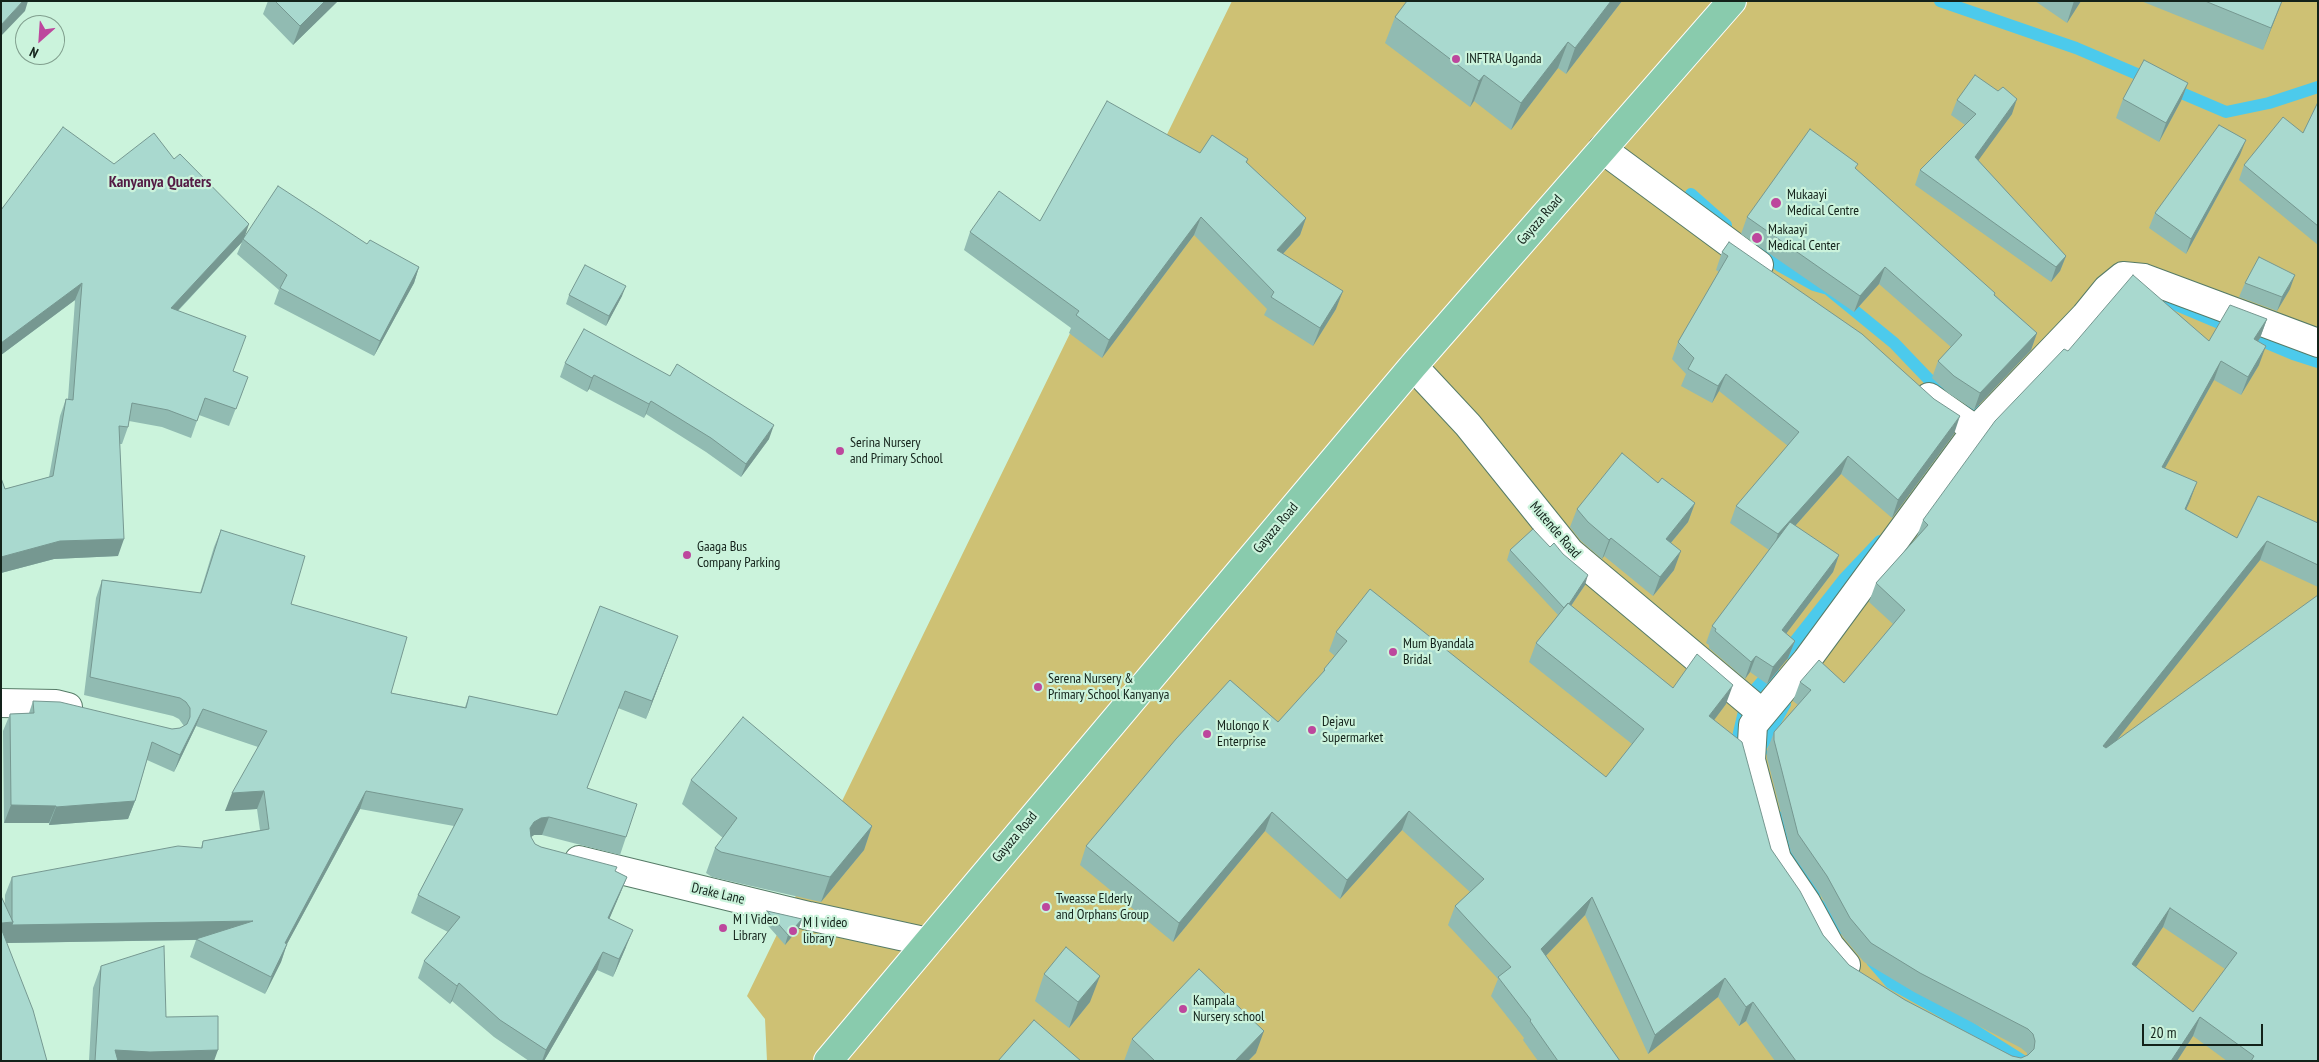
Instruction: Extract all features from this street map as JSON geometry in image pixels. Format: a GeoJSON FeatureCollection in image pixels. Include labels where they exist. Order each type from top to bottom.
{"type":"FeatureCollection","features":[{"type":"Feature","properties":{"kind":"main road","name":"Gayaza Road"},"geometry":{"type":"LineString","coordinates":[[828,1061],[1413,366],[1732,1]]}},
{"type":"Feature","properties":{"kind":"street"},"geometry":{"type":"LineString","coordinates":[[1602,149],[1778,279]]}},
{"type":"Feature","properties":{"kind":"street"},"geometry":{"type":"LineString","coordinates":[[1862,979],[1854,974],[1830,946],[1806,902],[1777,859],[1751,760],[1753,725],[1807,660],[1976,430],[2085,316],[2106,289],[2123,276],[2144,278],[2318,343]]}},
{"type":"Feature","properties":{"kind":"street","name":"Mutende Road"},"geometry":{"type":"LineString","coordinates":[[1413,366],[1468,425],[1570,552],[1762,713]]}},
{"type":"Feature","properties":{"kind":"street"},"geometry":{"type":"LineString","coordinates":[[1908,379],[1938,405],[1976,430]]}},
{"type":"Feature","properties":{"kind":"street"},"geometry":{"type":"LineString","coordinates":[[1,703],[56,704],[94,713]]}},
{"type":"Feature","properties":{"kind":"street","name":"Drake Lane"},"geometry":{"type":"LineString","coordinates":[[558,855],[809,916],[928,942]]}},
{"type":"Feature","properties":{"kind":"shaded area"},"geometry":{"type":"Polygon","coordinates":[[[1232,1],[2318,1],[2318,1061],[767,1061],[765,1019],[747,996],[1232,1]]]}},
{"type":"Feature","properties":{"kind":"building"},"geometry":{"type":"Polygon","coordinates":[[[1,1],[23,1],[1,25],[1,1]]]}},
{"type":"Feature","properties":{"kind":"building"},"geometry":{"type":"Polygon","coordinates":[[[275,1],[325,1],[300,26],[275,1]]]}},
{"type":"Feature","properties":{"kind":"building","name":"INFTRA Uganda"},"geometry":{"type":"Polygon","coordinates":[[[1407,1],[1611,1],[1575,48],[1568,42],[1521,103],[1484,75],[1479,81],[1395,17],[1407,1]]]}},
{"type":"Feature","properties":{"kind":"building"},"geometry":{"type":"Polygon","coordinates":[[[2205,1],[2282,1],[2271,28],[2205,1]]]}},
{"type":"Feature","properties":{"kind":"building"},"geometry":{"type":"Polygon","coordinates":[[[2144,60],[2188,83],[2166,123],[2123,99],[2144,60]]]}},
{"type":"Feature","properties":{"kind":"building"},"geometry":{"type":"Polygon","coordinates":[[[1975,75],[1998,91],[2003,87],[2017,99],[1975,157],[2066,256],[2056,267],[1920,170],[1976,114],[1957,100],[1975,75]]]}},
{"type":"Feature","properties":{"kind":"building"},"geometry":{"type":"Polygon","coordinates":[[[1107,101],[1200,153],[1212,135],[1248,159],[1246,162],[1306,218],[1277,250],[1343,291],[1320,328],[1271,297],[1274,292],[1201,217],[1109,340],[1076,315],[1079,311],[970,232],[999,191],[1040,221],[1107,101]]]}},
{"type":"Feature","properties":{"kind":"building"},"geometry":{"type":"Polygon","coordinates":[[[2318,102],[2318,226],[2244,165],[2283,117],[2303,133],[2318,102]]]}},
{"type":"Feature","properties":{"kind":"building"},"geometry":{"type":"Polygon","coordinates":[[[2219,125],[2246,140],[2191,239],[2155,213],[2219,125]]]}},
{"type":"Feature","properties":{"kind":"building"},"geometry":{"type":"Polygon","coordinates":[[[63,127],[114,164],[154,133],[174,159],[180,154],[249,224],[171,308],[246,336],[233,371],[248,377],[236,409],[205,398],[197,421],[168,410],[132,403],[128,427],[119,426],[124,539],[60,541],[1,557],[1,478],[5,489],[53,476],[66,399],[73,400],[82,283],[1,343],[1,210],[63,127]]]}},
{"type":"Feature","properties":{"kind":"building"},"geometry":{"type":"Polygon","coordinates":[[[1810,129],[1858,164],[1855,168],[2037,333],[1980,393],[1954,376],[1938,361],[1962,335],[1885,267],[1860,296],[1747,217],[1810,129]]]}},
{"type":"Feature","properties":{"kind":"building"},"geometry":{"type":"Polygon","coordinates":[[[278,186],[367,244],[370,240],[419,267],[380,341],[280,288],[287,275],[243,239],[278,186]]]}},
{"type":"Feature","properties":{"kind":"building"},"geometry":{"type":"Polygon","coordinates":[[[1729,242],[1862,334],[1934,399],[1960,416],[1898,500],[1848,456],[1778,534],[1736,506],[1799,432],[1726,374],[1718,386],[1688,369],[1694,358],[1678,342],[1728,256],[1722,252],[1729,242]]]}},
{"type":"Feature","properties":{"kind":"building"},"geometry":{"type":"Polygon","coordinates":[[[2259,257],[2295,275],[2282,297],[2245,283],[2259,257]]]}},
{"type":"Feature","properties":{"kind":"building"},"geometry":{"type":"Polygon","coordinates":[[[585,265],[626,286],[609,316],[569,295],[585,265]]]}},
{"type":"Feature","properties":{"kind":"building"},"geometry":{"type":"Polygon","coordinates":[[[2133,275],[2209,341],[2230,305],[2267,319],[2254,339],[2266,346],[2248,377],[2221,361],[2162,467],[2197,482],[2185,509],[2237,538],[2258,496],[2318,523],[2318,565],[2267,541],[2103,746],[2106,748],[2318,595],[2318,1061],[2251,1061],[2254,1056],[2200,1017],[2171,1061],[1796,1061],[1753,1002],[1746,1007],[1725,978],[1655,1035],[1592,897],[1541,949],[1620,1061],[1558,1061],[1531,1020],[1498,977],[1511,967],[1455,906],[1484,879],[1409,811],[1347,880],[1272,812],[1179,923],[1086,846],[1176,739],[1230,680],[1278,722],[1325,670],[1347,641],[1336,632],[1370,589],[1606,777],[1644,729],[1536,643],[1568,603],[1673,688],[1697,654],[1733,685],[1709,716],[1742,742],[1771,849],[1800,891],[1823,935],[1849,965],[1905,1000],[2012,1056],[2021,1058],[2028,1055],[2034,1049],[2035,1041],[2033,1034],[2028,1029],[1920,973],[1871,943],[1850,918],[1827,876],[1798,834],[1774,740],[1774,732],[1811,690],[1800,682],[1819,660],[1844,683],[1905,610],[1876,583],[1928,525],[1923,520],[1995,421],[2064,349],[2068,351],[2133,275]],[[2170,908],[2132,964],[2193,1012],[2237,953],[2170,908]]]}},
{"type":"Feature","properties":{"kind":"building"},"geometry":{"type":"Polygon","coordinates":[[[584,329],[670,376],[677,364],[774,425],[746,464],[711,438],[651,401],[649,404],[594,375],[592,378],[565,363],[584,329]]]}},
{"type":"Feature","properties":{"kind":"building"},"geometry":{"type":"Polygon","coordinates":[[[1622,453],[1658,483],[1662,478],[1695,503],[1666,539],[1681,551],[1660,577],[1611,538],[1609,540],[1588,522],[1577,509],[1622,453]]]}},
{"type":"Feature","properties":{"kind":"building"},"geometry":{"type":"Polygon","coordinates":[[[1790,522],[1839,555],[1782,630],[1795,641],[1773,667],[1756,656],[1751,662],[1715,631],[1716,629],[1712,626],[1790,522]]]}},
{"type":"Feature","properties":{"kind":"building"},"geometry":{"type":"Polygon","coordinates":[[[1533,529],[1550,547],[1554,543],[1563,554],[1588,575],[1569,604],[1564,608],[1510,550],[1533,529]]]}},
{"type":"Feature","properties":{"kind":"building"},"geometry":{"type":"Polygon","coordinates":[[[221,530],[305,556],[291,604],[407,637],[391,693],[466,708],[469,696],[557,715],[600,606],[678,636],[652,701],[625,691],[587,788],[637,804],[626,837],[549,817],[541,818],[534,822],[530,828],[531,837],[535,844],[541,847],[617,867],[615,871],[627,877],[608,918],[633,930],[619,959],[603,952],[546,1050],[500,1020],[459,983],[457,986],[424,961],[460,917],[418,895],[463,809],[366,791],[285,943],[287,944],[271,977],[196,939],[253,921],[12,925],[12,877],[178,846],[202,848],[203,841],[269,829],[264,791],[232,793],[267,731],[203,709],[180,755],[152,742],[135,801],[56,807],[11,805],[10,714],[34,713],[33,701],[60,702],[172,729],[180,728],[187,724],[190,717],[190,708],[180,698],[90,677],[102,580],[201,593],[221,530]]]}},
{"type":"Feature","properties":{"kind":"building"},"geometry":{"type":"Polygon","coordinates":[[[743,717],[872,826],[830,877],[721,852],[715,848],[737,818],[691,780],[743,717]]]}},
{"type":"Feature","properties":{"kind":"building"},"geometry":{"type":"Polygon","coordinates":[[[1,896],[13,922],[1,923],[1,896]]]}},
{"type":"Feature","properties":{"kind":"building"},"geometry":{"type":"Polygon","coordinates":[[[767,911],[802,919],[788,935],[767,911]]]}},
{"type":"Feature","properties":{"kind":"building"},"geometry":{"type":"Polygon","coordinates":[[[1,928],[33,1010],[47,1061],[1,1061],[1,928]]]}},
{"type":"Feature","properties":{"kind":"building"},"geometry":{"type":"Polygon","coordinates":[[[164,946],[166,1017],[218,1016],[218,1050],[150,1052],[115,1050],[118,1061],[95,1061],[101,966],[164,946]]]}},
{"type":"Feature","properties":{"kind":"building"},"geometry":{"type":"Polygon","coordinates":[[[1066,947],[1100,976],[1078,1002],[1044,974],[1066,947]]]}},
{"type":"Feature","properties":{"kind":"building"},"geometry":{"type":"Polygon","coordinates":[[[1199,969],[1264,1031],[1235,1061],[1155,1061],[1132,1039],[1199,969]]]}},
{"type":"Feature","properties":{"kind":"building"},"geometry":{"type":"Polygon","coordinates":[[[1034,1020],[1081,1061],[998,1061],[1034,1020]]]}},
{"type":"Feature","properties":{"kind":"waterway"},"geometry":{"type":"LineString","coordinates":[[1940,1],[2076,48],[2226,112],[2269,103],[2318,87]]}},
{"type":"Feature","properties":{"kind":"waterway"},"geometry":{"type":"LineString","coordinates":[[1691,194],[1726,225]]}},
{"type":"Feature","properties":{"kind":"waterway"},"geometry":{"type":"LineString","coordinates":[[1758,249],[1780,266],[1814,285],[1828,289],[1894,343],[1960,412],[1975,409]]}},
{"type":"Feature","properties":{"kind":"waterway"},"geometry":{"type":"LineString","coordinates":[[2155,296],[2293,354],[2318,362]]}},
{"type":"Feature","properties":{"kind":"waterway"},"geometry":{"type":"LineString","coordinates":[[1785,654],[1844,579],[1880,541]]}},
{"type":"Feature","properties":{"kind":"waterway"},"geometry":{"type":"LineString","coordinates":[[1738,754],[1738,737],[1747,699],[1773,669]]}},
{"type":"Feature","properties":{"kind":"waterway"},"geometry":{"type":"LineString","coordinates":[[1761,752],[1760,749],[1785,704]]}},
{"type":"Feature","properties":{"kind":"waterway"},"geometry":{"type":"LineString","coordinates":[[1778,817],[1784,833],[1805,865],[1816,902],[1844,929]]}},
{"type":"Feature","properties":{"kind":"waterway"},"geometry":{"type":"LineString","coordinates":[[1872,961],[1891,983],[1966,1025],[2023,1061]]}},
{"type":"Feature","properties":{"kind":"place","name":"INFTRA Uganda"},"geometry":{"type":"Point","coordinates":[1456,59]}},
{"type":"Feature","properties":{"kind":"place","name":"Mukaayi Medical Centre"},"geometry":{"type":"Point","coordinates":[1776,203]}},
{"type":"Feature","properties":{"kind":"place","name":"Makaayi Medical Center"},"geometry":{"type":"Point","coordinates":[1757,238]}},
{"type":"Feature","properties":{"kind":"place","name":"Serina Nursery and Primary School"},"geometry":{"type":"Point","coordinates":[840,451]}},
{"type":"Feature","properties":{"kind":"place","name":"Gaaga Bus Company Parking"},"geometry":{"type":"Point","coordinates":[687,555]}},
{"type":"Feature","properties":{"kind":"place","name":"Mum Byandala Bridal"},"geometry":{"type":"Point","coordinates":[1393,652]}},
{"type":"Feature","properties":{"kind":"place","name":"Serena Nursery & Primary School Kanyanya"},"geometry":{"type":"Point","coordinates":[1038,687]}},
{"type":"Feature","properties":{"kind":"place","name":"Dejavu Supermarket"},"geometry":{"type":"Point","coordinates":[1312,730]}},
{"type":"Feature","properties":{"kind":"place","name":"Mulongo K Enterprise"},"geometry":{"type":"Point","coordinates":[1207,734]}},
{"type":"Feature","properties":{"kind":"place","name":"Tweasse Elderly and Orphans Group"},"geometry":{"type":"Point","coordinates":[1046,907]}},
{"type":"Feature","properties":{"kind":"place","name":"M I Video Library"},"geometry":{"type":"Point","coordinates":[723,928]}},
{"type":"Feature","properties":{"kind":"place","name":"M I video library"},"geometry":{"type":"Point","coordinates":[793,931]}},
{"type":"Feature","properties":{"kind":"place","name":"Kampala Nursery school"},"geometry":{"type":"Point","coordinates":[1183,1009]}},
{"type":"Feature","properties":{"kind":"district","name":"Kanyanya Quaters"},"geometry":{"type":"Point","coordinates":[160,182]}}]}
